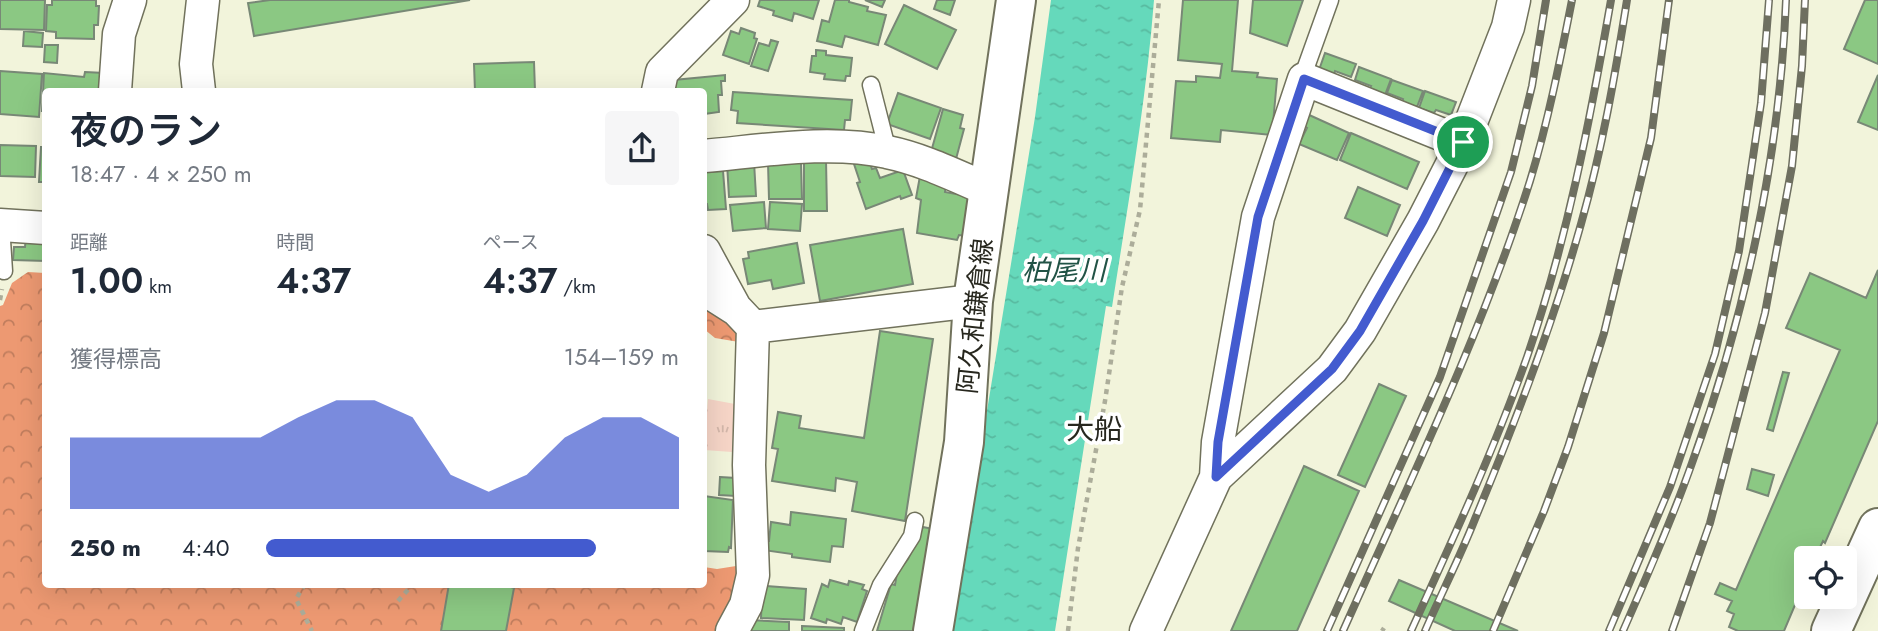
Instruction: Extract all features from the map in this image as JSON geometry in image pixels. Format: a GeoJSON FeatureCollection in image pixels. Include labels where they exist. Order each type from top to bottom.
{"type":"FeatureCollection","features":[{"type":"Feature","properties":{"kind":"main road","name":"阿久和鎌倉線"},"geometry":{"type":"LineString","coordinates":[[933,631],[964,442],[973,301],[1016,0]]}},
{"type":"Feature","properties":{"kind":"main road"},"geometry":{"type":"LineString","coordinates":[[1831,631],[1878,528]]}},
{"type":"Feature","properties":{"kind":"street"},"geometry":{"type":"LineString","coordinates":[[115,88],[119,34],[130,0]]}},
{"type":"Feature","properties":{"kind":"street"},"geometry":{"type":"LineString","coordinates":[[199,88],[196,64],[203,0]]}},
{"type":"Feature","properties":{"kind":"street"},"geometry":{"type":"LineString","coordinates":[[659,88],[662,72],[733,0]]}},
{"type":"Feature","properties":{"kind":"street"},"geometry":{"type":"LineString","coordinates":[[1216,477],[1332,369],[1360,331],[1423,221],[1463,142],[1508,27],[1514,0]]}},
{"type":"Feature","properties":{"kind":"street"},"geometry":{"type":"LineString","coordinates":[[1146,631],[1216,477],[1218,442],[1258,217],[1304,79],[1463,142]]}},
{"type":"Feature","properties":{"kind":"street"},"geometry":{"type":"LineString","coordinates":[[707,156],[848,146],[888,152],[989,190]]}},
{"type":"Feature","properties":{"kind":"street"},"geometry":{"type":"LineString","coordinates":[[0,225],[42,228]]}},
{"type":"Feature","properties":{"kind":"street"},"geometry":{"type":"LineString","coordinates":[[707,256],[745,319],[753,575],[746,605],[732,631]]}},
{"type":"Feature","properties":{"kind":"street"},"geometry":{"type":"LineString","coordinates":[[707,291],[745,319],[973,301]]}},
{"type":"Feature","properties":{"kind":"lane"},"geometry":{"type":"LineString","coordinates":[[1304,79],[1330,0]]}},
{"type":"Feature","properties":{"kind":"lane"},"geometry":{"type":"LineString","coordinates":[[871,85],[888,152]]}},
{"type":"Feature","properties":{"kind":"lane"},"geometry":{"type":"LineString","coordinates":[[0,225],[4,271]]}},
{"type":"Feature","properties":{"kind":"lane"},"geometry":{"type":"LineString","coordinates":[[863,631],[881,585],[912,536],[915,522]]}},
{"type":"Feature","properties":{"kind":"path"},"geometry":{"type":"LineString","coordinates":[[1068,631],[1078,548],[1105,401],[1122,287],[1140,210],[1159,0]]}},
{"type":"Feature","properties":{"kind":"path"},"geometry":{"type":"LineString","coordinates":[[303,588],[296,599],[312,631]]}},
{"type":"Feature","properties":{"kind":"path"},"geometry":{"type":"LineString","coordinates":[[398,601],[409,588]]}},
{"type":"Feature","properties":{"kind":"green space"},"geometry":{"type":"Polygon","coordinates":[[[28,272],[42,273],[42,588],[707,588],[707,567],[736,566],[741,577],[719,631],[0,631],[0,306],[3,305],[12,283],[28,272]]]}},
{"type":"Feature","properties":{"kind":"green space"},"geometry":{"type":"Polygon","coordinates":[[[707,306],[738,327],[739,342],[715,338],[707,331],[707,306]]]}},
{"type":"Feature","properties":{"kind":"green space"},"geometry":{"type":"Polygon","coordinates":[[[708,399],[735,404],[732,452],[707,450],[708,399]]]}},
{"type":"Feature","properties":{"kind":"water","name":"柏尾川"},"geometry":{"type":"Polygon","coordinates":[[[1051,0],[1154,0],[1141,115],[1112,307],[1106,306],[1055,631],[951,631],[1035,117],[1051,0]]]}},
{"type":"Feature","properties":{"kind":"building"},"geometry":{"type":"Polygon","coordinates":[[[0,0],[45,0],[44,30],[0,29],[0,0]]]}},
{"type":"Feature","properties":{"kind":"building"},"geometry":{"type":"Polygon","coordinates":[[[52,0],[96,0],[96,6],[99,6],[94,39],[56,38],[56,32],[46,31],[47,5],[52,5],[52,0]]]}},
{"type":"Feature","properties":{"kind":"building"},"geometry":{"type":"Polygon","coordinates":[[[270,0],[470,0],[254,36],[248,3],[270,0]]]}},
{"type":"Feature","properties":{"kind":"building"},"geometry":{"type":"Polygon","coordinates":[[[760,0],[819,0],[813,19],[794,13],[792,21],[773,15],[774,11],[758,6],[760,0]]]}},
{"type":"Feature","properties":{"kind":"building"},"geometry":{"type":"Polygon","coordinates":[[[835,0],[849,0],[868,7],[867,11],[886,15],[878,45],[845,36],[842,47],[817,41],[822,20],[829,22],[835,0]]]}},
{"type":"Feature","properties":{"kind":"building"},"geometry":{"type":"Polygon","coordinates":[[[865,0],[885,0],[882,7],[865,0]]]}},
{"type":"Feature","properties":{"kind":"building"},"geometry":{"type":"Polygon","coordinates":[[[937,0],[955,0],[950,15],[934,9],[937,0]]]}},
{"type":"Feature","properties":{"kind":"building"},"geometry":{"type":"Polygon","coordinates":[[[1183,0],[1238,0],[1232,71],[1258,73],[1257,77],[1277,79],[1272,135],[1221,130],[1220,142],[1171,138],[1176,81],[1196,82],[1196,76],[1220,78],[1222,64],[1178,60],[1183,0]]]}},
{"type":"Feature","properties":{"kind":"building"},"geometry":{"type":"Polygon","coordinates":[[[1253,0],[1303,0],[1287,46],[1250,33],[1253,0]]]}},
{"type":"Feature","properties":{"kind":"building"},"geometry":{"type":"Polygon","coordinates":[[[1865,0],[1878,0],[1878,64],[1844,49],[1865,0]]]}},
{"type":"Feature","properties":{"kind":"building"},"geometry":{"type":"Polygon","coordinates":[[[904,5],[956,30],[937,69],[885,44],[904,5]]]}},
{"type":"Feature","properties":{"kind":"building"},"geometry":{"type":"Polygon","coordinates":[[[741,28],[755,33],[754,38],[757,39],[749,64],[723,55],[731,31],[739,34],[741,28]]]}},
{"type":"Feature","properties":{"kind":"building"},"geometry":{"type":"Polygon","coordinates":[[[24,31],[43,33],[42,47],[23,46],[24,31]]]}},
{"type":"Feature","properties":{"kind":"building"},"geometry":{"type":"Polygon","coordinates":[[[771,40],[778,42],[768,71],[751,66],[759,43],[769,46],[771,40]]]}},
{"type":"Feature","properties":{"kind":"building"},"geometry":{"type":"Polygon","coordinates":[[[45,45],[58,45],[57,63],[44,62],[45,45]]]}},
{"type":"Feature","properties":{"kind":"building"},"geometry":{"type":"Polygon","coordinates":[[[816,50],[826,51],[826,55],[852,58],[850,76],[846,76],[845,81],[824,79],[825,74],[810,72],[812,56],[816,56],[816,50]]]}},
{"type":"Feature","properties":{"kind":"building"},"geometry":{"type":"Polygon","coordinates":[[[1325,53],[1356,64],[1351,77],[1335,71],[1334,75],[1319,70],[1325,53]]]}},
{"type":"Feature","properties":{"kind":"building"},"geometry":{"type":"Polygon","coordinates":[[[534,62],[535,88],[475,88],[474,64],[534,62]]]}},
{"type":"Feature","properties":{"kind":"building"},"geometry":{"type":"Polygon","coordinates":[[[1359,67],[1391,79],[1385,95],[1355,80],[1359,67]]]}},
{"type":"Feature","properties":{"kind":"building"},"geometry":{"type":"Polygon","coordinates":[[[0,71],[42,74],[39,117],[0,114],[0,71]]]}},
{"type":"Feature","properties":{"kind":"building"},"geometry":{"type":"Polygon","coordinates":[[[85,72],[104,73],[103,88],[43,88],[44,73],[84,77],[85,72]]]}},
{"type":"Feature","properties":{"kind":"building"},"geometry":{"type":"Polygon","coordinates":[[[725,75],[725,81],[721,81],[722,95],[718,95],[719,112],[707,114],[707,88],[675,88],[674,80],[725,75]]]}},
{"type":"Feature","properties":{"kind":"building"},"geometry":{"type":"Polygon","coordinates":[[[1878,75],[1878,130],[1858,122],[1878,75]]]}},
{"type":"Feature","properties":{"kind":"building"},"geometry":{"type":"Polygon","coordinates":[[[1392,80],[1423,91],[1417,107],[1387,93],[1392,80]]]}},
{"type":"Feature","properties":{"kind":"building"},"geometry":{"type":"Polygon","coordinates":[[[1425,91],[1456,102],[1451,115],[1419,108],[1425,91]]]}},
{"type":"Feature","properties":{"kind":"building"},"geometry":{"type":"Polygon","coordinates":[[[733,92],[852,100],[850,120],[845,120],[844,130],[737,123],[738,111],[731,110],[733,92]]]}},
{"type":"Feature","properties":{"kind":"building"},"geometry":{"type":"Polygon","coordinates":[[[898,93],[941,108],[930,139],[887,124],[898,93]]]}},
{"type":"Feature","properties":{"kind":"building"},"geometry":{"type":"Polygon","coordinates":[[[943,109],[963,115],[960,128],[964,129],[956,159],[931,152],[943,109]]]}},
{"type":"Feature","properties":{"kind":"building"},"geometry":{"type":"Polygon","coordinates":[[[1307,114],[1349,133],[1337,160],[1299,144],[1307,128],[1302,125],[1307,114]]]}},
{"type":"Feature","properties":{"kind":"building"},"geometry":{"type":"Polygon","coordinates":[[[1351,133],[1419,162],[1407,189],[1340,160],[1351,133]]]}},
{"type":"Feature","properties":{"kind":"building"},"geometry":{"type":"Polygon","coordinates":[[[0,145],[36,146],[35,177],[0,176],[0,145]]]}},
{"type":"Feature","properties":{"kind":"building"},"geometry":{"type":"Polygon","coordinates":[[[41,147],[42,147],[42,182],[39,182],[41,147]]]}},
{"type":"Feature","properties":{"kind":"building"},"geometry":{"type":"Polygon","coordinates":[[[868,158],[872,169],[876,168],[880,178],[903,170],[912,195],[901,199],[900,196],[866,209],[854,164],[868,158]]]}},
{"type":"Feature","properties":{"kind":"building"},"geometry":{"type":"Polygon","coordinates":[[[804,160],[826,160],[827,211],[804,211],[804,160]]]}},
{"type":"Feature","properties":{"kind":"building"},"geometry":{"type":"Polygon","coordinates":[[[754,162],[756,196],[729,197],[727,163],[754,162]]]}},
{"type":"Feature","properties":{"kind":"building"},"geometry":{"type":"Polygon","coordinates":[[[801,162],[802,199],[769,199],[768,163],[801,162]]]}},
{"type":"Feature","properties":{"kind":"building"},"geometry":{"type":"Polygon","coordinates":[[[723,171],[726,209],[708,210],[707,172],[723,171]]]}},
{"type":"Feature","properties":{"kind":"building"},"geometry":{"type":"Polygon","coordinates":[[[920,176],[946,184],[945,192],[972,197],[966,236],[959,235],[957,240],[917,233],[921,200],[916,198],[920,176]]]}},
{"type":"Feature","properties":{"kind":"building"},"geometry":{"type":"Polygon","coordinates":[[[1358,187],[1400,205],[1387,236],[1345,218],[1358,187]]]}},
{"type":"Feature","properties":{"kind":"building"},"geometry":{"type":"Polygon","coordinates":[[[764,202],[766,228],[733,231],[730,205],[764,202]]]}},
{"type":"Feature","properties":{"kind":"building"},"geometry":{"type":"Polygon","coordinates":[[[770,202],[802,204],[800,231],[768,229],[770,202]]]}},
{"type":"Feature","properties":{"kind":"building"},"geometry":{"type":"Polygon","coordinates":[[[903,229],[913,284],[820,301],[810,245],[903,229]]]}},
{"type":"Feature","properties":{"kind":"building"},"geometry":{"type":"Polygon","coordinates":[[[26,236],[42,237],[42,261],[13,260],[14,247],[25,247],[26,236]]]}},
{"type":"Feature","properties":{"kind":"building"},"geometry":{"type":"Polygon","coordinates":[[[797,243],[804,283],[773,289],[771,280],[748,284],[743,259],[749,258],[748,252],[797,243]]]}},
{"type":"Feature","properties":{"kind":"building"},"geometry":{"type":"Polygon","coordinates":[[[1878,270],[1878,421],[1825,543],[1823,541],[1821,546],[1794,546],[1794,607],[1784,631],[1738,631],[1729,627],[1734,614],[1727,611],[1732,601],[1715,594],[1720,583],[1736,590],[1840,350],[1786,328],[1810,273],[1866,298],[1878,270]]]}},
{"type":"Feature","properties":{"kind":"building"},"geometry":{"type":"Polygon","coordinates":[[[880,331],[933,339],[905,521],[852,511],[857,482],[836,478],[835,491],[772,481],[778,449],[772,448],[778,412],[801,416],[799,428],[864,438],[880,331]]]}},
{"type":"Feature","properties":{"kind":"building"},"geometry":{"type":"Polygon","coordinates":[[[1783,372],[1789,373],[1773,431],[1767,429],[1783,372]]]}},
{"type":"Feature","properties":{"kind":"building"},"geometry":{"type":"Polygon","coordinates":[[[1379,384],[1406,396],[1365,487],[1338,475],[1379,384]]]}},
{"type":"Feature","properties":{"kind":"building"},"geometry":{"type":"Polygon","coordinates":[[[1304,466],[1359,491],[1297,631],[1231,631],[1304,466]]]}},
{"type":"Feature","properties":{"kind":"building"},"geometry":{"type":"Polygon","coordinates":[[[1752,469],[1774,475],[1768,496],[1747,489],[1752,469]]]}},
{"type":"Feature","properties":{"kind":"building"},"geometry":{"type":"Polygon","coordinates":[[[720,477],[736,478],[736,496],[719,495],[720,477]]]}},
{"type":"Feature","properties":{"kind":"building"},"geometry":{"type":"Polygon","coordinates":[[[707,496],[733,500],[731,548],[729,547],[728,552],[707,551],[707,496]]]}},
{"type":"Feature","properties":{"kind":"building"},"geometry":{"type":"Polygon","coordinates":[[[791,512],[846,519],[843,547],[832,546],[830,562],[763,550],[765,541],[769,541],[771,522],[790,525],[791,512]]]}},
{"type":"Feature","properties":{"kind":"building"},"geometry":{"type":"Polygon","coordinates":[[[923,527],[933,529],[922,598],[913,631],[877,631],[891,584],[895,585],[897,573],[908,559],[923,527]]]}},
{"type":"Feature","properties":{"kind":"building"},"geometry":{"type":"Polygon","coordinates":[[[830,580],[848,585],[849,581],[864,585],[862,589],[867,591],[857,622],[843,617],[841,624],[827,619],[826,623],[811,618],[822,584],[828,587],[830,580]]]}},
{"type":"Feature","properties":{"kind":"building"},"geometry":{"type":"Polygon","coordinates":[[[1399,580],[1518,631],[1455,631],[1389,601],[1399,580]]]}},
{"type":"Feature","properties":{"kind":"building"},"geometry":{"type":"Polygon","coordinates":[[[766,586],[806,589],[804,620],[761,618],[762,595],[765,595],[766,586]]]}},
{"type":"Feature","properties":{"kind":"building"},"geometry":{"type":"Polygon","coordinates":[[[448,588],[514,588],[506,631],[441,631],[448,588]]]}},
{"type":"Feature","properties":{"kind":"building"},"geometry":{"type":"Polygon","coordinates":[[[749,620],[789,622],[789,631],[748,631],[749,620]]]}},
{"type":"Feature","properties":{"kind":"building"},"geometry":{"type":"Polygon","coordinates":[[[802,626],[844,628],[844,631],[802,631],[802,626]]]}},
{"type":"Feature","properties":{"kind":"railway"},"geometry":{"type":"LineString","coordinates":[[1327,631],[1440,377],[1511,172],[1532,86],[1546,0]]}},
{"type":"Feature","properties":{"kind":"railway"},"geometry":{"type":"LineString","coordinates":[[1343,631],[1467,352],[1511,238],[1542,136],[1572,0]]}},
{"type":"Feature","properties":{"kind":"railway"},"geometry":{"type":"LineString","coordinates":[[1411,631],[1487,461],[1541,313],[1566,225],[1611,0]]}},
{"type":"Feature","properties":{"kind":"railway"},"geometry":{"type":"LineString","coordinates":[[1425,631],[1504,446],[1558,299],[1595,168],[1613,85],[1627,0]]}},
{"type":"Feature","properties":{"kind":"railway"},"geometry":{"type":"LineString","coordinates":[[1493,631],[1568,447],[1604,333],[1651,138],[1669,0]]}},
{"type":"Feature","properties":{"kind":"railway"},"geometry":{"type":"LineString","coordinates":[[1609,631],[1670,487],[1715,354],[1739,251],[1761,103],[1769,0]]}},
{"type":"Feature","properties":{"kind":"railway"},"geometry":{"type":"LineString","coordinates":[[1623,631],[1668,527],[1692,463],[1711,408],[1743,293],[1768,177],[1786,0]]}},
{"type":"Feature","properties":{"kind":"railway"},"geometry":{"type":"LineString","coordinates":[[1672,631],[1710,523],[1765,313],[1792,166],[1802,66],[1805,0]]}},
{"type":"Feature","properties":{"kind":"district","name":"大船"},"geometry":{"type":"Point","coordinates":[1094,429]}},
{"type":"Feature","properties":{"kind":"route"},"geometry":{"type":"LineString","coordinates":[[1304,79],[1463,142],[1423,221],[1360,331],[1332,369],[1216,477],[1218,442],[1258,217],[1304,79]]}}]}
